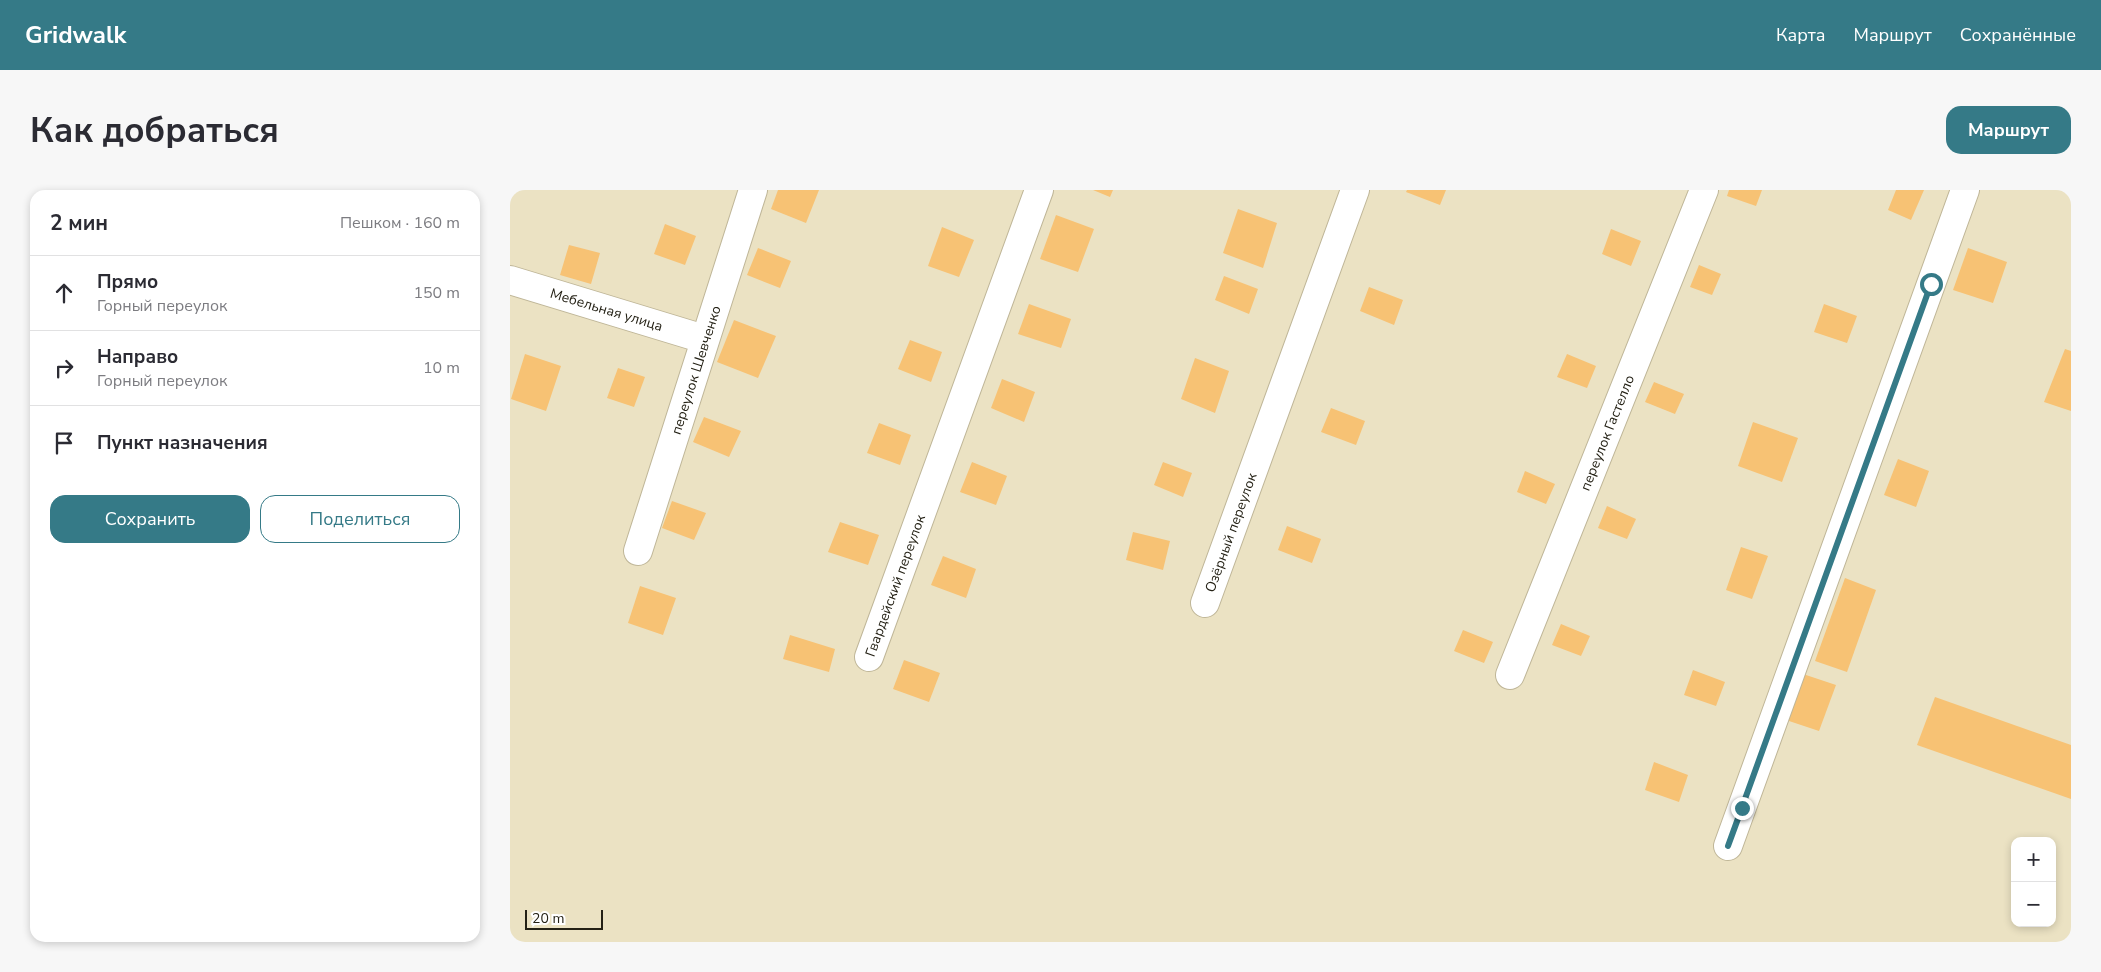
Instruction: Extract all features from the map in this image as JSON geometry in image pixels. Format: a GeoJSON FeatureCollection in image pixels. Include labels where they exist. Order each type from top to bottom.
{"type":"FeatureCollection","features":[{"type":"Feature","properties":{"kind":"street","name":"переулок Шевченко"},"geometry":{"type":"LineString","coordinates":[[638,551],[753,190]]}},
{"type":"Feature","properties":{"kind":"street","name":"Гвардейский переулок"},"geometry":{"type":"LineString","coordinates":[[1038,190],[869,656],[1038,190]]}},
{"type":"Feature","properties":{"kind":"street","name":"Озёрный переулок"},"geometry":{"type":"LineString","coordinates":[[1206,598],[1354,190]]}},
{"type":"Feature","properties":{"kind":"street","name":"переулок Гастелло"},"geometry":{"type":"LineString","coordinates":[[1510,676],[1704,190]]}},
{"type":"Feature","properties":{"kind":"street"},"geometry":{"type":"LineString","coordinates":[[1960,190],[1728,846],[1965,190]]}},
{"type":"Feature","properties":{"kind":"street","name":"Мебельная улица"},"geometry":{"type":"LineString","coordinates":[[510,280],[704,339]]}},
{"type":"Feature","properties":{"kind":"building"},"geometry":{"type":"Polygon","coordinates":[[[778,190],[819,190],[806,223],[771,209],[778,190]]]}},
{"type":"Feature","properties":{"kind":"building"},"geometry":{"type":"Polygon","coordinates":[[[1093,190],[1113,190],[1110,197],[1093,190]]]}},
{"type":"Feature","properties":{"kind":"building"},"geometry":{"type":"Polygon","coordinates":[[[1407,190],[1446,190],[1440,205],[1406,192],[1407,190]]]}},
{"type":"Feature","properties":{"kind":"building"},"geometry":{"type":"Polygon","coordinates":[[[1729,190],[1762,190],[1756,206],[1727,196],[1729,190]]]}},
{"type":"Feature","properties":{"kind":"building"},"geometry":{"type":"Polygon","coordinates":[[[1896,190],[1924,190],[1911,220],[1888,210],[1896,190]]]}},
{"type":"Feature","properties":{"kind":"building"},"geometry":{"type":"Polygon","coordinates":[[[1238,209],[1277,223],[1263,268],[1223,253],[1238,209]]]}},
{"type":"Feature","properties":{"kind":"building"},"geometry":{"type":"Polygon","coordinates":[[[1056,215],[1094,229],[1078,272],[1040,259],[1056,215]]]}},
{"type":"Feature","properties":{"kind":"building"},"geometry":{"type":"Polygon","coordinates":[[[665,224],[696,236],[685,265],[654,254],[665,224]]]}},
{"type":"Feature","properties":{"kind":"building"},"geometry":{"type":"Polygon","coordinates":[[[942,227],[974,240],[959,277],[928,266],[942,227]]]}},
{"type":"Feature","properties":{"kind":"building"},"geometry":{"type":"Polygon","coordinates":[[[1611,229],[1641,241],[1631,266],[1602,254],[1611,229]]]}},
{"type":"Feature","properties":{"kind":"building"},"geometry":{"type":"Polygon","coordinates":[[[569,245],[600,253],[591,284],[560,275],[569,245]]]}},
{"type":"Feature","properties":{"kind":"building"},"geometry":{"type":"Polygon","coordinates":[[[758,248],[791,261],[780,288],[747,275],[758,248]]]}},
{"type":"Feature","properties":{"kind":"building"},"geometry":{"type":"Polygon","coordinates":[[[1968,248],[2007,262],[1993,303],[1953,290],[1968,248]]]}},
{"type":"Feature","properties":{"kind":"building"},"geometry":{"type":"Polygon","coordinates":[[[1699,265],[1721,274],[1712,295],[1690,287],[1699,265]]]}},
{"type":"Feature","properties":{"kind":"building"},"geometry":{"type":"Polygon","coordinates":[[[1224,276],[1258,289],[1249,314],[1215,300],[1224,276]]]}},
{"type":"Feature","properties":{"kind":"building"},"geometry":{"type":"Polygon","coordinates":[[[1369,287],[1403,300],[1394,325],[1360,311],[1369,287]]]}},
{"type":"Feature","properties":{"kind":"building"},"geometry":{"type":"Polygon","coordinates":[[[1029,304],[1071,319],[1061,348],[1018,334],[1029,304]]]}},
{"type":"Feature","properties":{"kind":"building"},"geometry":{"type":"Polygon","coordinates":[[[1824,304],[1857,316],[1847,343],[1814,332],[1824,304]]]}},
{"type":"Feature","properties":{"kind":"building"},"geometry":{"type":"Polygon","coordinates":[[[734,320],[776,336],[758,378],[717,362],[734,320]]]}},
{"type":"Feature","properties":{"kind":"building"},"geometry":{"type":"Polygon","coordinates":[[[910,340],[942,352],[931,382],[898,369],[910,340]]]}},
{"type":"Feature","properties":{"kind":"building"},"geometry":{"type":"Polygon","coordinates":[[[2065,349],[2071,351],[2071,411],[2044,402],[2065,349]]]}},
{"type":"Feature","properties":{"kind":"building"},"geometry":{"type":"Polygon","coordinates":[[[525,354],[561,366],[546,411],[511,399],[525,354]]]}},
{"type":"Feature","properties":{"kind":"building"},"geometry":{"type":"Polygon","coordinates":[[[1567,354],[1596,366],[1587,388],[1557,377],[1567,354]]]}},
{"type":"Feature","properties":{"kind":"building"},"geometry":{"type":"Polygon","coordinates":[[[1195,358],[1229,371],[1215,413],[1181,399],[1195,358]]]}},
{"type":"Feature","properties":{"kind":"building"},"geometry":{"type":"Polygon","coordinates":[[[618,368],[645,377],[634,407],[607,398],[618,368]]]}},
{"type":"Feature","properties":{"kind":"building"},"geometry":{"type":"Polygon","coordinates":[[[1002,379],[1035,392],[1024,422],[991,408],[1002,379]]]}},
{"type":"Feature","properties":{"kind":"building"},"geometry":{"type":"Polygon","coordinates":[[[1654,382],[1684,394],[1675,414],[1645,402],[1654,382]]]}},
{"type":"Feature","properties":{"kind":"building"},"geometry":{"type":"Polygon","coordinates":[[[1331,408],[1365,421],[1356,445],[1321,432],[1331,408]]]}},
{"type":"Feature","properties":{"kind":"building"},"geometry":{"type":"Polygon","coordinates":[[[704,417],[741,431],[729,457],[693,442],[704,417]]]}},
{"type":"Feature","properties":{"kind":"building"},"geometry":{"type":"Polygon","coordinates":[[[1753,422],[1798,438],[1782,482],[1738,466],[1753,422]]]}},
{"type":"Feature","properties":{"kind":"building"},"geometry":{"type":"Polygon","coordinates":[[[879,423],[911,435],[900,465],[867,453],[879,423]]]}},
{"type":"Feature","properties":{"kind":"building"},"geometry":{"type":"Polygon","coordinates":[[[1898,459],[1929,471],[1916,507],[1884,495],[1898,459]]]}},
{"type":"Feature","properties":{"kind":"building"},"geometry":{"type":"Polygon","coordinates":[[[972,462],[1007,476],[996,505],[960,492],[972,462]]]}},
{"type":"Feature","properties":{"kind":"building"},"geometry":{"type":"Polygon","coordinates":[[[1163,462],[1192,473],[1183,497],[1154,485],[1163,462]]]}},
{"type":"Feature","properties":{"kind":"building"},"geometry":{"type":"Polygon","coordinates":[[[1525,471],[1555,484],[1546,504],[1517,492],[1525,471]]]}},
{"type":"Feature","properties":{"kind":"building"},"geometry":{"type":"Polygon","coordinates":[[[672,501],[706,513],[694,540],[662,528],[672,501]]]}},
{"type":"Feature","properties":{"kind":"building"},"geometry":{"type":"Polygon","coordinates":[[[1607,506],[1636,519],[1627,539],[1598,528],[1607,506]]]}},
{"type":"Feature","properties":{"kind":"building"},"geometry":{"type":"Polygon","coordinates":[[[840,522],[879,535],[868,565],[828,552],[840,522]]]}},
{"type":"Feature","properties":{"kind":"building"},"geometry":{"type":"Polygon","coordinates":[[[1287,526],[1321,539],[1312,563],[1278,550],[1287,526]]]}},
{"type":"Feature","properties":{"kind":"building"},"geometry":{"type":"Polygon","coordinates":[[[1133,532],[1170,541],[1163,570],[1126,560],[1133,532]]]}},
{"type":"Feature","properties":{"kind":"building"},"geometry":{"type":"Polygon","coordinates":[[[1741,547],[1768,556],[1752,599],[1726,590],[1741,547]]]}},
{"type":"Feature","properties":{"kind":"building"},"geometry":{"type":"Polygon","coordinates":[[[943,556],[976,569],[966,598],[931,585],[943,556]]]}},
{"type":"Feature","properties":{"kind":"building"},"geometry":{"type":"Polygon","coordinates":[[[1845,578],[1876,590],[1847,672],[1815,661],[1845,578]]]}},
{"type":"Feature","properties":{"kind":"building"},"geometry":{"type":"Polygon","coordinates":[[[640,586],[676,598],[663,635],[628,623],[640,586]]]}},
{"type":"Feature","properties":{"kind":"building"},"geometry":{"type":"Polygon","coordinates":[[[1561,624],[1590,636],[1581,656],[1552,645],[1561,624]]]}},
{"type":"Feature","properties":{"kind":"building"},"geometry":{"type":"Polygon","coordinates":[[[1463,630],[1493,642],[1484,663],[1454,651],[1463,630]]]}},
{"type":"Feature","properties":{"kind":"building"},"geometry":{"type":"Polygon","coordinates":[[[790,635],[835,649],[829,672],[783,659],[790,635]]]}},
{"type":"Feature","properties":{"kind":"building"},"geometry":{"type":"Polygon","coordinates":[[[904,660],[940,673],[929,702],[893,689],[904,660]]]}},
{"type":"Feature","properties":{"kind":"building"},"geometry":{"type":"Polygon","coordinates":[[[1693,670],[1725,682],[1716,706],[1684,695],[1693,670]]]}},
{"type":"Feature","properties":{"kind":"building"},"geometry":{"type":"Polygon","coordinates":[[[1800,673],[1836,685],[1819,731],[1783,719],[1800,673]]]}},
{"type":"Feature","properties":{"kind":"building"},"geometry":{"type":"Polygon","coordinates":[[[1935,697],[2071,745],[2071,799],[1917,745],[1935,697]]]}},
{"type":"Feature","properties":{"kind":"building"},"geometry":{"type":"Polygon","coordinates":[[[1654,762],[1688,775],[1679,802],[1645,790],[1654,762]]]}},
{"type":"Feature","properties":{"kind":"route"},"geometry":{"type":"LineString","coordinates":[[1742,808],[1728,846],[1931,284]]}}]}
